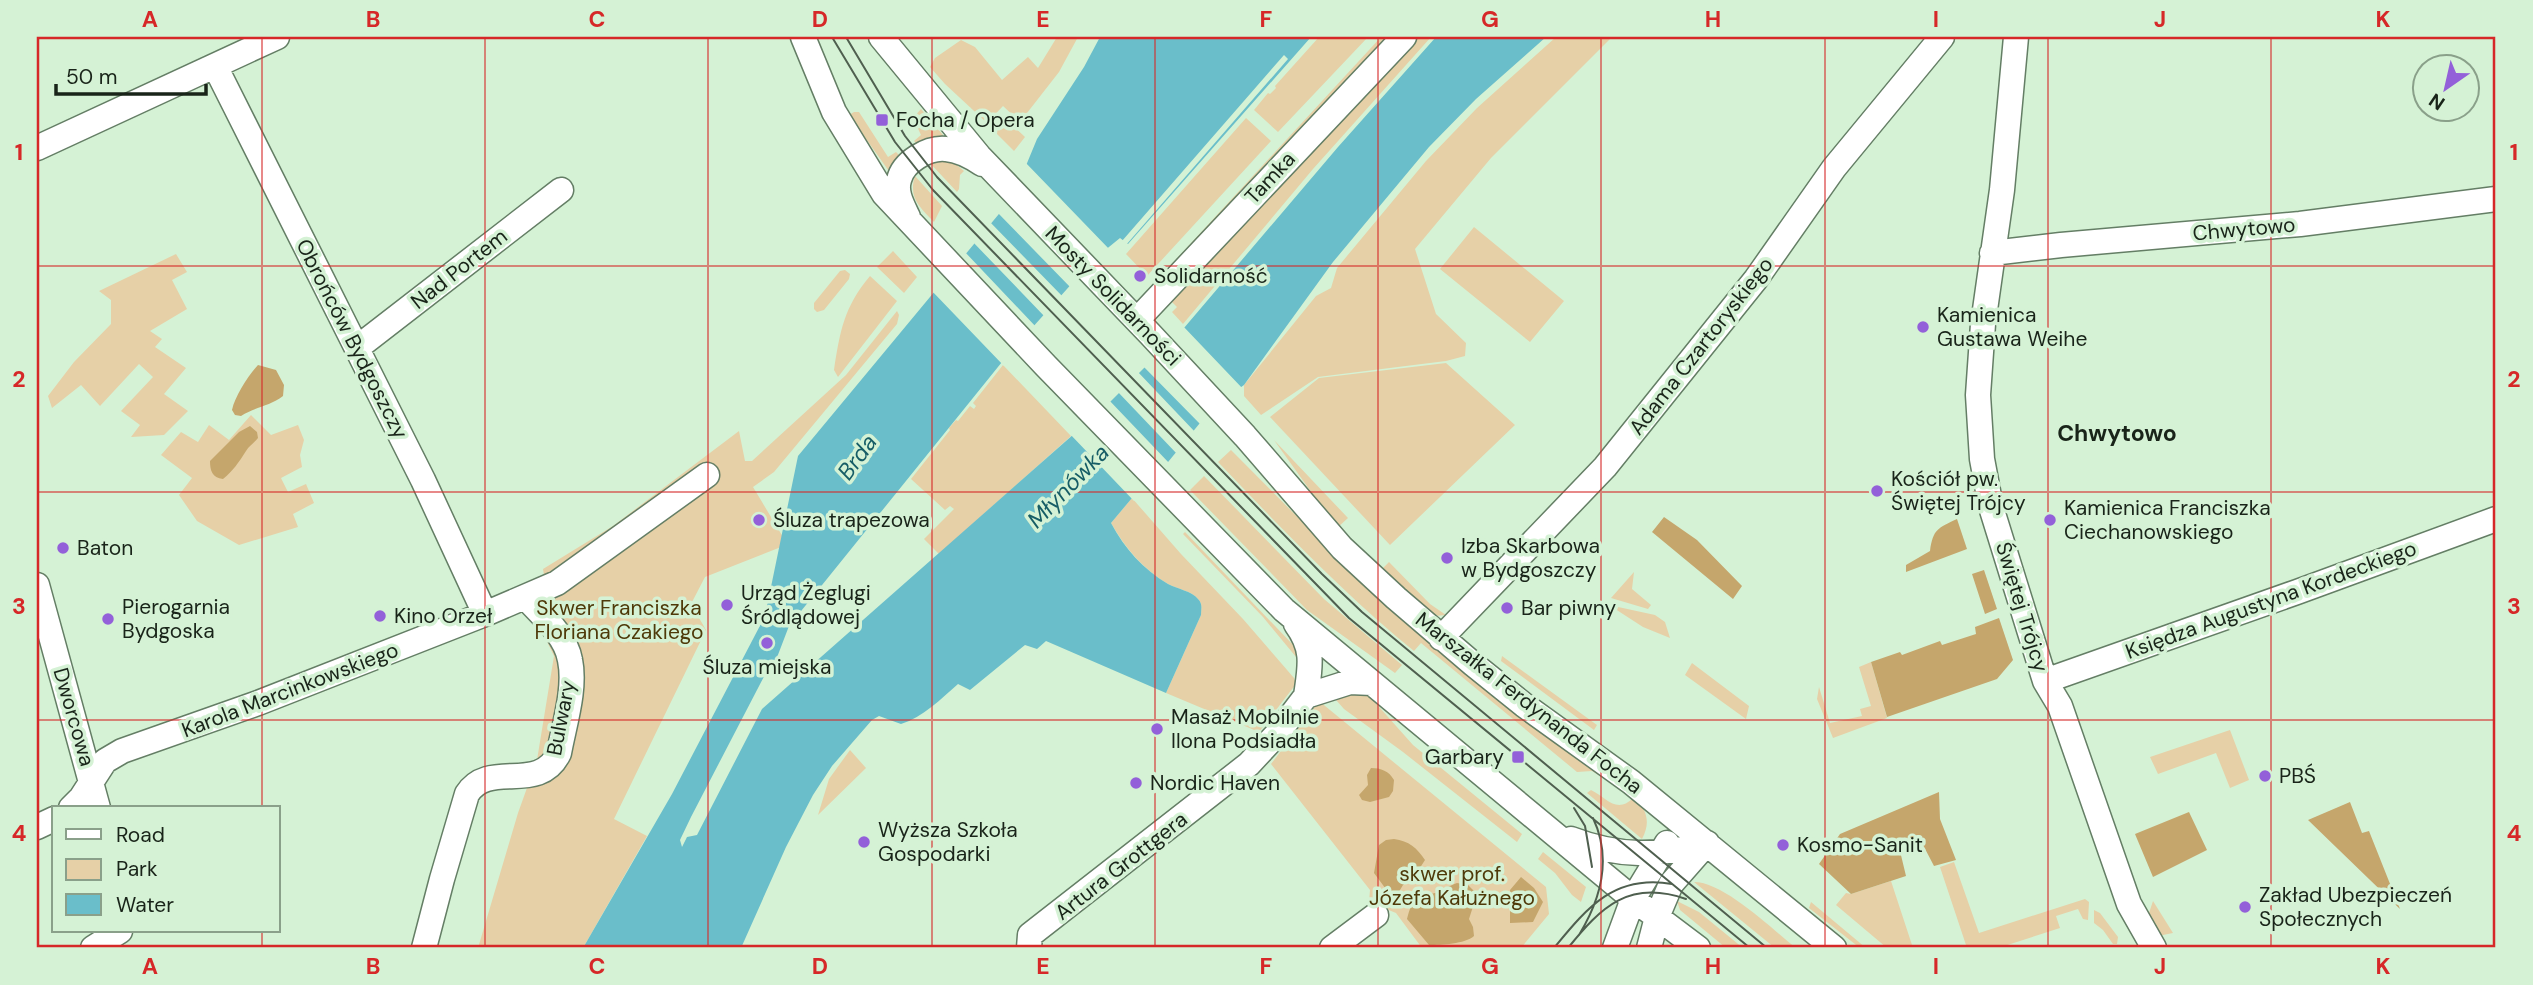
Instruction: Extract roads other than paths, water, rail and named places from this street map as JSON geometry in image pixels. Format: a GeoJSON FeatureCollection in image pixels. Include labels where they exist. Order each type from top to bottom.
{"type":"FeatureCollection","features":[{"type":"Feature","properties":{"kind":"street"},"geometry":{"type":"LineString","coordinates":[[37,148],[277,37]]}},
{"type":"Feature","properties":{"kind":"street"},"geometry":{"type":"LineString","coordinates":[[803,37],[827,97],[848,138],[884,194],[1046,366],[1284,610],[1633,899],[1698,948]]}},
{"type":"Feature","properties":{"kind":"street"},"geometry":{"type":"LineString","coordinates":[[881,37],[977,158]]}},
{"type":"Feature","properties":{"kind":"street","name":"Tamka"},"geometry":{"type":"LineString","coordinates":[[1144,327],[1404,37]]}},
{"type":"Feature","properties":{"kind":"street","name":"Adama Czartoryskiego"},"geometry":{"type":"LineString","coordinates":[[1441,638],[1605,467],[1756,279],[1834,168],[1942,37]]}},
{"type":"Feature","properties":{"kind":"street","name":"Świętej Trójcy"},"geometry":{"type":"LineString","coordinates":[[2016,37],[2002,190],[1992,253],[1978,395],[1982,459],[1992,508],[2045,681],[2060,706],[2130,904],[2154,948]]}},
{"type":"Feature","properties":{"kind":"street","name":"Obrońców Bydgoszczy"},"geometry":{"type":"LineString","coordinates":[[215,66],[423,480],[485,614]]}},
{"type":"Feature","properties":{"kind":"street"},"geometry":{"type":"LineString","coordinates":[[916,230],[899,197],[898,181],[910,163],[933,149],[947,149],[977,158]]}},
{"type":"Feature","properties":{"kind":"street","name":"Mosty Solidarności"},"geometry":{"type":"LineString","coordinates":[[977,158],[998,174],[1245,436]]}},
{"type":"Feature","properties":{"kind":"street","name":"Nad Portem"},"geometry":{"type":"LineString","coordinates":[[357,348],[561,190]]}},
{"type":"Feature","properties":{"kind":"street","name":"Chwytowo"},"geometry":{"type":"LineString","coordinates":[[1992,253],[2300,224],[2496,199]]}},
{"type":"Feature","properties":{"kind":"street","name":"Marszałka Ferdynanda Focha"},"geometry":{"type":"LineString","coordinates":[[1245,436],[1342,548],[1441,638],[1524,705],[1631,782],[1834,948]]}},
{"type":"Feature","properties":{"kind":"street","name":"Karola Marcinkowskiego"},"geometry":{"type":"LineString","coordinates":[[73,806],[105,761],[122,751],[193,727],[526,598],[557,583],[707,475]]}},
{"type":"Feature","properties":{"kind":"street","name":"Księdza Augustyna Kordeckiego"},"geometry":{"type":"LineString","coordinates":[[2045,681],[2297,593],[2496,519]]}},
{"type":"Feature","properties":{"kind":"street","name":"Dworcowa"},"geometry":{"type":"LineString","coordinates":[[37,585],[98,806]]}},
{"type":"Feature","properties":{"kind":"street","name":"Bulwary"},"geometry":{"type":"LineString","coordinates":[[424,948],[467,793],[472,785],[484,779],[541,773],[554,762],[559,753],[570,690],[571,662],[560,638],[526,598]]}},
{"type":"Feature","properties":{"kind":"street","name":"Artura Grottgera"},"geometry":{"type":"LineString","coordinates":[[1029,948],[1030,935],[1249,764],[1277,734],[1306,696],[1311,661],[1308,643],[1284,610]]}},
{"type":"Feature","properties":{"kind":"street"},"geometry":{"type":"LineString","coordinates":[[1306,696],[1350,682],[1372,683]]}},
{"type":"Feature","properties":{"kind":"street"},"geometry":{"type":"LineString","coordinates":[[1615,948],[1633,899],[1681,822]]}},
{"type":"Feature","properties":{"kind":"street"},"geometry":{"type":"LineString","coordinates":[[1554,833],[1609,851],[1678,851],[1707,843]]}},
{"type":"Feature","properties":{"kind":"street"},"geometry":{"type":"LineString","coordinates":[[1649,948],[1657,916],[1671,884],[1707,843]]}},
{"type":"Feature","properties":{"kind":"street"},"geometry":{"type":"LineString","coordinates":[[1332,948],[1376,915]]}},
{"type":"Feature","properties":{"kind":"street"},"geometry":{"type":"LineString","coordinates":[[93,948],[118,932]]}},
{"type":"Feature","properties":{"kind":"water"},"geometry":{"type":"Polygon","coordinates":[[[1100,37],[1311,37],[1128,244],[1120,238],[1093,260],[1006,357],[789,626],[776,660],[771,663],[691,817],[680,840],[682,847],[687,837],[697,835],[762,709],[1108,404],[1184,328],[1436,37],[1546,37],[1476,99],[1429,147],[1333,262],[1244,385],[1213,407],[1146,489],[1132,498],[1111,523],[1122,541],[1143,565],[1168,584],[1192,594],[1201,603],[1201,615],[1166,693],[1046,641],[1037,649],[1025,645],[970,690],[958,684],[909,721],[901,724],[879,716],[872,720],[832,766],[813,795],[786,847],[741,948],[583,948],[672,794],[765,616],[798,456],[1013,197],[1037,139],[1084,67],[1100,37]]]}},
{"type":"Feature","properties":{"kind":"tram line"},"geometry":{"type":"LineString","coordinates":[[832,37],[895,142],[933,190],[1349,618],[1750,948]]}},
{"type":"Feature","properties":{"kind":"tram line"},"geometry":{"type":"LineString","coordinates":[[846,37],[905,136],[937,177],[1322,574],[1362,612],[1767,948]]}},
{"type":"Feature","properties":{"kind":"tram line"},"geometry":{"type":"LineString","coordinates":[[1574,808],[1585,826],[1592,867]]}},
{"type":"Feature","properties":{"kind":"tram line"},"geometry":{"type":"LineString","coordinates":[[1579,935],[1598,893],[1603,863],[1599,833],[1593,818]]}},
{"type":"Feature","properties":{"kind":"tram line"},"geometry":{"type":"LineString","coordinates":[[1554,948],[1591,908],[1618,889],[1652,882],[1672,884]]}},
{"type":"Feature","properties":{"kind":"tram line"},"geometry":{"type":"LineString","coordinates":[[1568,948],[1605,909],[1632,895],[1648,892],[1686,899]]}},
{"type":"Feature","properties":{"kind":"place","name":"Focha / Opera"},"geometry":{"type":"Point","coordinates":[882,120]}},
{"type":"Feature","properties":{"kind":"place","name":"Solidarność"},"geometry":{"type":"Point","coordinates":[1140,276]}},
{"type":"Feature","properties":{"kind":"place","name":"Kamienica Gustawa Weihe"},"geometry":{"type":"Point","coordinates":[1923,327]}},
{"type":"Feature","properties":{"kind":"place","name":"Kościół pw. Świętej Trójcy"},"geometry":{"type":"Point","coordinates":[1877,491]}},
{"type":"Feature","properties":{"kind":"place","name":"Śluza trapezowa"},"geometry":{"type":"Point","coordinates":[759,520]}},
{"type":"Feature","properties":{"kind":"place","name":"Kamienica Franciszka Ciechanowskiego"},"geometry":{"type":"Point","coordinates":[2050,520]}},
{"type":"Feature","properties":{"kind":"place","name":"Baton"},"geometry":{"type":"Point","coordinates":[63,548]}},
{"type":"Feature","properties":{"kind":"place","name":"Izba Skarbowa w Bydgoszczy"},"geometry":{"type":"Point","coordinates":[1447,558]}},
{"type":"Feature","properties":{"kind":"place","name":"Urząd Żeglugi Śródlądowej"},"geometry":{"type":"Point","coordinates":[727,605]}},
{"type":"Feature","properties":{"kind":"place","name":"Bar piwny"},"geometry":{"type":"Point","coordinates":[1507,608]}},
{"type":"Feature","properties":{"kind":"place","name":"Kino Orzeł"},"geometry":{"type":"Point","coordinates":[380,616]}},
{"type":"Feature","properties":{"kind":"place","name":"Pierogarnia Bydgoska"},"geometry":{"type":"Point","coordinates":[108,619]}},
{"type":"Feature","properties":{"kind":"place","name":"Śluza miejska"},"geometry":{"type":"Point","coordinates":[767,643]}},
{"type":"Feature","properties":{"kind":"place","name":"Masaż Mobilnie Ilona Podsiadła"},"geometry":{"type":"Point","coordinates":[1157,729]}},
{"type":"Feature","properties":{"kind":"place","name":"Garbary"},"geometry":{"type":"Point","coordinates":[1518,757]}},
{"type":"Feature","properties":{"kind":"place","name":"PBŚ"},"geometry":{"type":"Point","coordinates":[2265,776]}},
{"type":"Feature","properties":{"kind":"place","name":"Nordic Haven"},"geometry":{"type":"Point","coordinates":[1136,783]}},
{"type":"Feature","properties":{"kind":"place","name":"Wyższa Szkoła Gospodarki"},"geometry":{"type":"Point","coordinates":[864,842]}},
{"type":"Feature","properties":{"kind":"place","name":"Kosmo-Sanit"},"geometry":{"type":"Point","coordinates":[1783,845]}},
{"type":"Feature","properties":{"kind":"place","name":"Zakład Ubezpieczeń Społecznych"},"geometry":{"type":"Point","coordinates":[2245,907]}},
{"type":"Feature","properties":{"kind":"district","name":"Chwytowo"},"geometry":{"type":"Point","coordinates":[2117,433]}},
{"type":"Feature","properties":{"kind":"water label","name":"Brda"},"geometry":{"type":"Point","coordinates":[857,457]}},
{"type":"Feature","properties":{"kind":"water label","name":"Młynówka"},"geometry":{"type":"Point","coordinates":[1068,486]}},
{"type":"Feature","properties":{"kind":"park label","name":"Skwer Franciszka Floriana Czakiego"},"geometry":{"type":"Point","coordinates":[619,620]}},
{"type":"Feature","properties":{"kind":"park label","name":"skwer prof. Józefa Kałużnego"},"geometry":{"type":"Point","coordinates":[1452,886]}}]}
